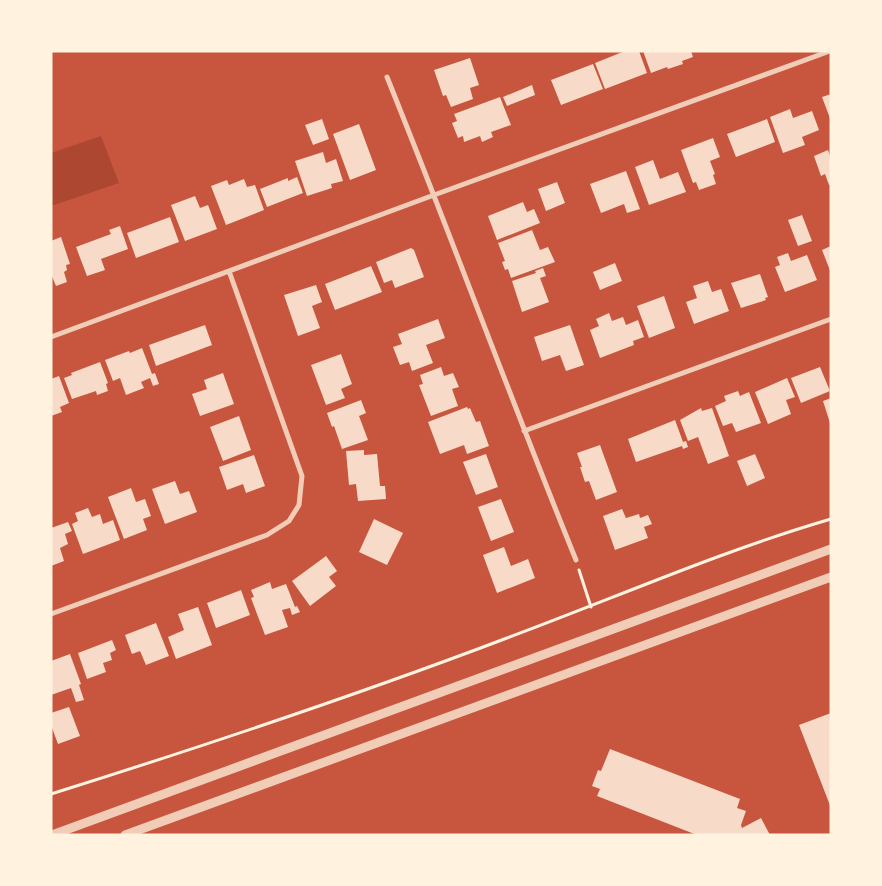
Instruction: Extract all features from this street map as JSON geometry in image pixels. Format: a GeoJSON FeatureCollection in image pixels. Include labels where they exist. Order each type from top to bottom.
{"type":"FeatureCollection","features":[{"type":"Feature","properties":{"kind":"street"},"geometry":{"type":"LineString","coordinates":[[51,337],[830,51]]}},
{"type":"Feature","properties":{"kind":"street"},"geometry":{"type":"LineString","coordinates":[[387,77],[576,560]]}},
{"type":"Feature","properties":{"kind":"street"},"geometry":{"type":"LineString","coordinates":[[51,614],[267,535],[289,521],[299,505],[302,476],[230,271]]}},
{"type":"Feature","properties":{"kind":"street"},"geometry":{"type":"LineString","coordinates":[[524,431],[831,319]]}},
{"type":"Feature","properties":{"kind":"street"},"geometry":{"type":"LineString","coordinates":[[52,835],[831,549]]}},
{"type":"Feature","properties":{"kind":"street"},"geometry":{"type":"LineString","coordinates":[[125,835],[831,578]]}},
{"type":"Feature","properties":{"kind":"path"},"geometry":{"type":"LineString","coordinates":[[51,794],[285,717],[495,643],[773,536],[831,519]]}},
{"type":"Feature","properties":{"kind":"path"},"geometry":{"type":"LineString","coordinates":[[576,560],[591,607]]}},
{"type":"Feature","properties":{"kind":"shaded area"},"geometry":{"type":"Polygon","coordinates":[[[101,136],[119,183],[51,206],[51,153],[101,136]]]}},
{"type":"Feature","properties":{"kind":"building"},"geometry":{"type":"Polygon","coordinates":[[[625,51],[639,51],[647,73],[605,89],[595,63],[625,51]]]}},
{"type":"Feature","properties":{"kind":"building"},"geometry":{"type":"Polygon","coordinates":[[[643,51],[691,51],[693,57],[682,61],[683,64],[651,73],[643,51]]]}},
{"type":"Feature","properties":{"kind":"building"},"geometry":{"type":"Polygon","coordinates":[[[470,58],[479,85],[470,88],[473,99],[451,107],[446,95],[443,96],[434,70],[470,58]]]}},
{"type":"Feature","properties":{"kind":"building"},"geometry":{"type":"Polygon","coordinates":[[[593,64],[603,89],[561,105],[551,80],[593,64]]]}},
{"type":"Feature","properties":{"kind":"building"},"geometry":{"type":"Polygon","coordinates":[[[532,85],[535,95],[507,106],[503,97],[532,85]]]}},
{"type":"Feature","properties":{"kind":"building"},"geometry":{"type":"Polygon","coordinates":[[[831,94],[831,121],[822,97],[831,94]]]}},
{"type":"Feature","properties":{"kind":"building"},"geometry":{"type":"Polygon","coordinates":[[[500,97],[511,125],[491,132],[493,137],[482,142],[480,136],[464,142],[463,136],[458,138],[452,123],[457,121],[454,114],[500,97]]]}},
{"type":"Feature","properties":{"kind":"building"},"geometry":{"type":"Polygon","coordinates":[[[790,109],[793,118],[812,111],[819,130],[802,137],[805,145],[783,153],[770,117],[790,109]]]}},
{"type":"Feature","properties":{"kind":"building"},"geometry":{"type":"Polygon","coordinates":[[[322,119],[329,139],[313,145],[305,125],[322,119]]]}},
{"type":"Feature","properties":{"kind":"building"},"geometry":{"type":"Polygon","coordinates":[[[767,119],[775,142],[736,157],[727,134],[767,119]]]}},
{"type":"Feature","properties":{"kind":"building"},"geometry":{"type":"Polygon","coordinates":[[[359,124],[376,170],[350,180],[333,134],[359,124]]]}},
{"type":"Feature","properties":{"kind":"building"},"geometry":{"type":"Polygon","coordinates":[[[713,138],[720,157],[710,161],[715,174],[713,175],[716,184],[699,190],[696,182],[693,183],[681,150],[713,138]]]}},
{"type":"Feature","properties":{"kind":"building"},"geometry":{"type":"Polygon","coordinates":[[[828,150],[831,159],[831,185],[829,185],[825,174],[821,176],[814,156],[828,150]]]}},
{"type":"Feature","properties":{"kind":"building"},"geometry":{"type":"Polygon","coordinates":[[[323,152],[326,163],[336,159],[343,181],[331,184],[332,188],[307,196],[295,161],[323,152]]]}},
{"type":"Feature","properties":{"kind":"building"},"geometry":{"type":"Polygon","coordinates":[[[653,160],[660,179],[678,172],[686,192],[649,205],[635,167],[653,160]]]}},
{"type":"Feature","properties":{"kind":"building"},"geometry":{"type":"Polygon","coordinates":[[[626,171],[640,209],[627,213],[624,204],[601,213],[590,184],[626,171]]]}},
{"type":"Feature","properties":{"kind":"building"},"geometry":{"type":"Polygon","coordinates":[[[297,177],[303,193],[267,207],[260,189],[288,178],[288,181],[297,177]]]}},
{"type":"Feature","properties":{"kind":"building"},"geometry":{"type":"Polygon","coordinates":[[[244,179],[247,187],[255,185],[264,210],[226,225],[211,186],[227,180],[229,185],[244,179]]]}},
{"type":"Feature","properties":{"kind":"building"},"geometry":{"type":"Polygon","coordinates":[[[557,182],[565,203],[546,211],[538,189],[557,182]]]}},
{"type":"Feature","properties":{"kind":"building"},"geometry":{"type":"Polygon","coordinates":[[[195,196],[200,208],[208,205],[217,229],[185,241],[171,205],[195,196]]]}},
{"type":"Feature","properties":{"kind":"building"},"geometry":{"type":"Polygon","coordinates":[[[523,202],[527,212],[534,209],[540,223],[497,240],[488,216],[523,202]]]}},
{"type":"Feature","properties":{"kind":"building"},"geometry":{"type":"Polygon","coordinates":[[[802,215],[812,241],[798,246],[788,220],[802,215]]]}},
{"type":"Feature","properties":{"kind":"building"},"geometry":{"type":"Polygon","coordinates":[[[170,217],[179,242],[136,258],[127,233],[170,217]]]}},
{"type":"Feature","properties":{"kind":"building"},"geometry":{"type":"Polygon","coordinates":[[[120,226],[128,249],[101,259],[105,270],[87,276],[76,247],[111,234],[109,230],[120,226]]]}},
{"type":"Feature","properties":{"kind":"building"},"geometry":{"type":"Polygon","coordinates":[[[532,230],[540,250],[548,247],[555,262],[511,278],[508,269],[505,270],[502,262],[505,261],[498,243],[532,230]]]}},
{"type":"Feature","properties":{"kind":"building"},"geometry":{"type":"Polygon","coordinates":[[[61,237],[70,264],[66,265],[67,270],[64,272],[67,282],[56,286],[51,274],[51,241],[61,237]]]}},
{"type":"Feature","properties":{"kind":"building"},"geometry":{"type":"Polygon","coordinates":[[[831,246],[831,273],[822,250],[831,246]]]}},
{"type":"Feature","properties":{"kind":"building"},"geometry":{"type":"Polygon","coordinates":[[[411,248],[414,250],[424,277],[395,288],[392,280],[384,283],[376,262],[411,248]]]}},
{"type":"Feature","properties":{"kind":"building"},"geometry":{"type":"Polygon","coordinates":[[[788,253],[791,261],[807,255],[817,280],[785,292],[775,267],[780,265],[777,257],[788,253]]]}},
{"type":"Feature","properties":{"kind":"building"},"geometry":{"type":"Polygon","coordinates":[[[615,263],[622,281],[600,290],[593,272],[615,263]]]}},
{"type":"Feature","properties":{"kind":"building"},"geometry":{"type":"Polygon","coordinates":[[[371,266],[382,292],[335,310],[325,284],[371,266]]]}},
{"type":"Feature","properties":{"kind":"building"},"geometry":{"type":"Polygon","coordinates":[[[543,268],[546,276],[540,278],[549,302],[522,312],[512,281],[536,273],[535,271],[543,268]]]}},
{"type":"Feature","properties":{"kind":"building"},"geometry":{"type":"Polygon","coordinates":[[[760,274],[768,297],[765,298],[766,300],[741,308],[731,283],[760,274]]]}},
{"type":"Feature","properties":{"kind":"building"},"geometry":{"type":"Polygon","coordinates":[[[708,281],[712,292],[721,289],[729,311],[694,324],[686,302],[697,298],[693,286],[708,281]]]}},
{"type":"Feature","properties":{"kind":"building"},"geometry":{"type":"Polygon","coordinates":[[[316,285],[322,302],[312,306],[320,328],[298,336],[284,295],[316,285]]]}},
{"type":"Feature","properties":{"kind":"building"},"geometry":{"type":"Polygon","coordinates":[[[664,296],[675,328],[649,338],[637,306],[664,296]]]}},
{"type":"Feature","properties":{"kind":"building"},"geometry":{"type":"Polygon","coordinates":[[[609,313],[612,321],[623,317],[626,325],[638,320],[644,337],[633,341],[634,345],[600,358],[590,330],[599,326],[596,319],[609,313]]]}},
{"type":"Feature","properties":{"kind":"building"},"geometry":{"type":"Polygon","coordinates":[[[438,319],[445,338],[426,345],[433,363],[412,371],[409,362],[400,365],[393,347],[402,344],[398,334],[438,319]]]}},
{"type":"Feature","properties":{"kind":"building"},"geometry":{"type":"Polygon","coordinates":[[[205,325],[212,345],[156,366],[149,345],[205,325]]]}},
{"type":"Feature","properties":{"kind":"building"},"geometry":{"type":"Polygon","coordinates":[[[570,325],[584,365],[566,371],[560,355],[542,361],[534,337],[570,325]]]}},
{"type":"Feature","properties":{"kind":"building"},"geometry":{"type":"Polygon","coordinates":[[[142,348],[152,374],[155,373],[159,384],[153,386],[150,378],[141,382],[144,388],[126,395],[120,378],[113,381],[105,360],[142,348]]]}},
{"type":"Feature","properties":{"kind":"building"},"geometry":{"type":"Polygon","coordinates":[[[341,354],[352,384],[341,389],[345,398],[326,405],[311,365],[341,354]]]}},
{"type":"Feature","properties":{"kind":"building"},"geometry":{"type":"Polygon","coordinates":[[[100,362],[108,383],[106,384],[108,391],[97,395],[96,391],[72,399],[64,378],[72,375],[71,373],[100,362]]]}},
{"type":"Feature","properties":{"kind":"building"},"geometry":{"type":"Polygon","coordinates":[[[441,367],[444,376],[453,373],[459,387],[452,389],[458,406],[431,416],[419,385],[423,384],[420,375],[441,367]]]}},
{"type":"Feature","properties":{"kind":"building"},"geometry":{"type":"Polygon","coordinates":[[[820,367],[830,391],[801,403],[791,378],[820,367]]]}},
{"type":"Feature","properties":{"kind":"building"},"geometry":{"type":"Polygon","coordinates":[[[223,373],[234,404],[200,416],[192,394],[207,389],[204,380],[223,373]]]}},
{"type":"Feature","properties":{"kind":"building"},"geometry":{"type":"Polygon","coordinates":[[[59,376],[69,403],[60,407],[62,412],[51,416],[51,379],[59,376]]]}},
{"type":"Feature","properties":{"kind":"building"},"geometry":{"type":"Polygon","coordinates":[[[787,378],[795,397],[786,400],[791,414],[768,424],[755,392],[787,378]]]}},
{"type":"Feature","properties":{"kind":"building"},"geometry":{"type":"Polygon","coordinates":[[[738,391],[740,396],[749,392],[761,423],[736,432],[732,423],[723,426],[715,406],[726,401],[724,396],[738,391]]]}},
{"type":"Feature","properties":{"kind":"building"},"geometry":{"type":"Polygon","coordinates":[[[831,398],[831,423],[830,423],[823,401],[831,398]]]}},
{"type":"Feature","properties":{"kind":"building"},"geometry":{"type":"Polygon","coordinates":[[[361,400],[366,413],[359,416],[368,440],[342,449],[327,413],[361,400]]]}},
{"type":"Feature","properties":{"kind":"building"},"geometry":{"type":"Polygon","coordinates":[[[467,407],[468,409],[470,408],[476,422],[480,421],[489,446],[467,454],[464,445],[440,454],[428,422],[467,407]]]}},
{"type":"Feature","properties":{"kind":"building"},"geometry":{"type":"Polygon","coordinates":[[[701,408],[702,411],[712,408],[729,456],[708,464],[698,437],[688,441],[680,420],[701,408]]]}},
{"type":"Feature","properties":{"kind":"building"},"geometry":{"type":"Polygon","coordinates":[[[239,416],[251,450],[223,461],[210,427],[239,416]]]}},
{"type":"Feature","properties":{"kind":"building"},"geometry":{"type":"Polygon","coordinates":[[[675,420],[683,442],[686,441],[688,447],[683,449],[682,446],[636,462],[628,439],[675,420]]]}},
{"type":"Feature","properties":{"kind":"building"},"geometry":{"type":"Polygon","coordinates":[[[600,445],[617,492],[596,500],[589,481],[585,482],[577,453],[600,445]]]}},
{"type":"Feature","properties":{"kind":"building"},"geometry":{"type":"Polygon","coordinates":[[[364,450],[364,455],[377,454],[380,486],[385,486],[386,499],[358,501],[356,484],[349,485],[346,451],[364,450]]]}},
{"type":"Feature","properties":{"kind":"building"},"geometry":{"type":"Polygon","coordinates":[[[486,454],[498,487],[476,495],[463,462],[486,454]]]}},
{"type":"Feature","properties":{"kind":"building"},"geometry":{"type":"Polygon","coordinates":[[[755,454],[765,478],[747,486],[737,461],[755,454]]]}},
{"type":"Feature","properties":{"kind":"building"},"geometry":{"type":"Polygon","coordinates":[[[254,455],[265,486],[246,493],[243,484],[227,490],[219,467],[254,455]]]}},
{"type":"Feature","properties":{"kind":"building"},"geometry":{"type":"Polygon","coordinates":[[[175,481],[180,494],[189,491],[197,512],[165,524],[152,489],[175,481]]]}},
{"type":"Feature","properties":{"kind":"building"},"geometry":{"type":"Polygon","coordinates":[[[131,488],[136,502],[145,499],[151,516],[143,519],[147,530],[124,539],[108,497],[131,488]]]}},
{"type":"Feature","properties":{"kind":"building"},"geometry":{"type":"Polygon","coordinates":[[[501,499],[514,532],[491,541],[478,507],[501,499]]]}},
{"type":"Feature","properties":{"kind":"building"},"geometry":{"type":"Polygon","coordinates":[[[88,508],[92,517],[100,514],[103,524],[113,520],[120,540],[83,554],[72,524],[78,521],[75,513],[88,508]]]}},
{"type":"Feature","properties":{"kind":"building"},"geometry":{"type":"Polygon","coordinates":[[[622,509],[626,518],[639,514],[640,518],[648,515],[652,524],[644,527],[648,538],[615,550],[603,516],[622,509]]]}},
{"type":"Feature","properties":{"kind":"building"},"geometry":{"type":"Polygon","coordinates":[[[374,519],[403,533],[387,565],[359,552],[374,519]]]}},
{"type":"Feature","properties":{"kind":"building"},"geometry":{"type":"Polygon","coordinates":[[[68,522],[72,531],[65,534],[68,544],[60,548],[64,561],[51,566],[51,528],[68,522]]]}},
{"type":"Feature","properties":{"kind":"building"},"geometry":{"type":"Polygon","coordinates":[[[504,547],[511,566],[528,559],[535,578],[497,593],[483,555],[504,547]]]}},
{"type":"Feature","properties":{"kind":"building"},"geometry":{"type":"Polygon","coordinates":[[[326,556],[337,571],[329,577],[336,586],[310,606],[292,581],[326,556]]]}},
{"type":"Feature","properties":{"kind":"building"},"geometry":{"type":"Polygon","coordinates":[[[270,582],[272,589],[286,584],[295,607],[297,606],[300,612],[292,615],[290,608],[282,610],[288,627],[265,635],[251,598],[254,597],[251,590],[270,582]]]}},
{"type":"Feature","properties":{"kind":"building"},"geometry":{"type":"Polygon","coordinates":[[[241,590],[250,615],[216,628],[207,603],[241,590]]]}},
{"type":"Feature","properties":{"kind":"building"},"geometry":{"type":"Polygon","coordinates":[[[198,607],[212,645],[176,659],[168,637],[184,630],[178,614],[198,607]]]}},
{"type":"Feature","properties":{"kind":"building"},"geometry":{"type":"Polygon","coordinates":[[[156,623],[169,656],[146,665],[140,651],[132,654],[125,635],[156,623]]]}},
{"type":"Feature","properties":{"kind":"building"},"geometry":{"type":"Polygon","coordinates":[[[112,640],[116,650],[110,653],[112,660],[103,663],[106,672],[87,679],[78,653],[112,640]]]}},
{"type":"Feature","properties":{"kind":"building"},"geometry":{"type":"Polygon","coordinates":[[[70,654],[81,684],[79,685],[84,700],[76,702],[71,688],[51,695],[51,661],[70,654]]]}},
{"type":"Feature","properties":{"kind":"building"},"geometry":{"type":"Polygon","coordinates":[[[69,707],[80,736],[58,744],[51,725],[51,713],[69,707]]]}},
{"type":"Feature","properties":{"kind":"building"},"geometry":{"type":"Polygon","coordinates":[[[831,713],[831,808],[799,725],[831,713]]]}},
{"type":"Feature","properties":{"kind":"building"},"geometry":{"type":"Polygon","coordinates":[[[610,749],[740,799],[737,808],[746,811],[741,825],[742,828],[761,818],[770,835],[697,835],[597,796],[600,789],[592,786],[598,770],[601,771],[610,749]]]}}]}
